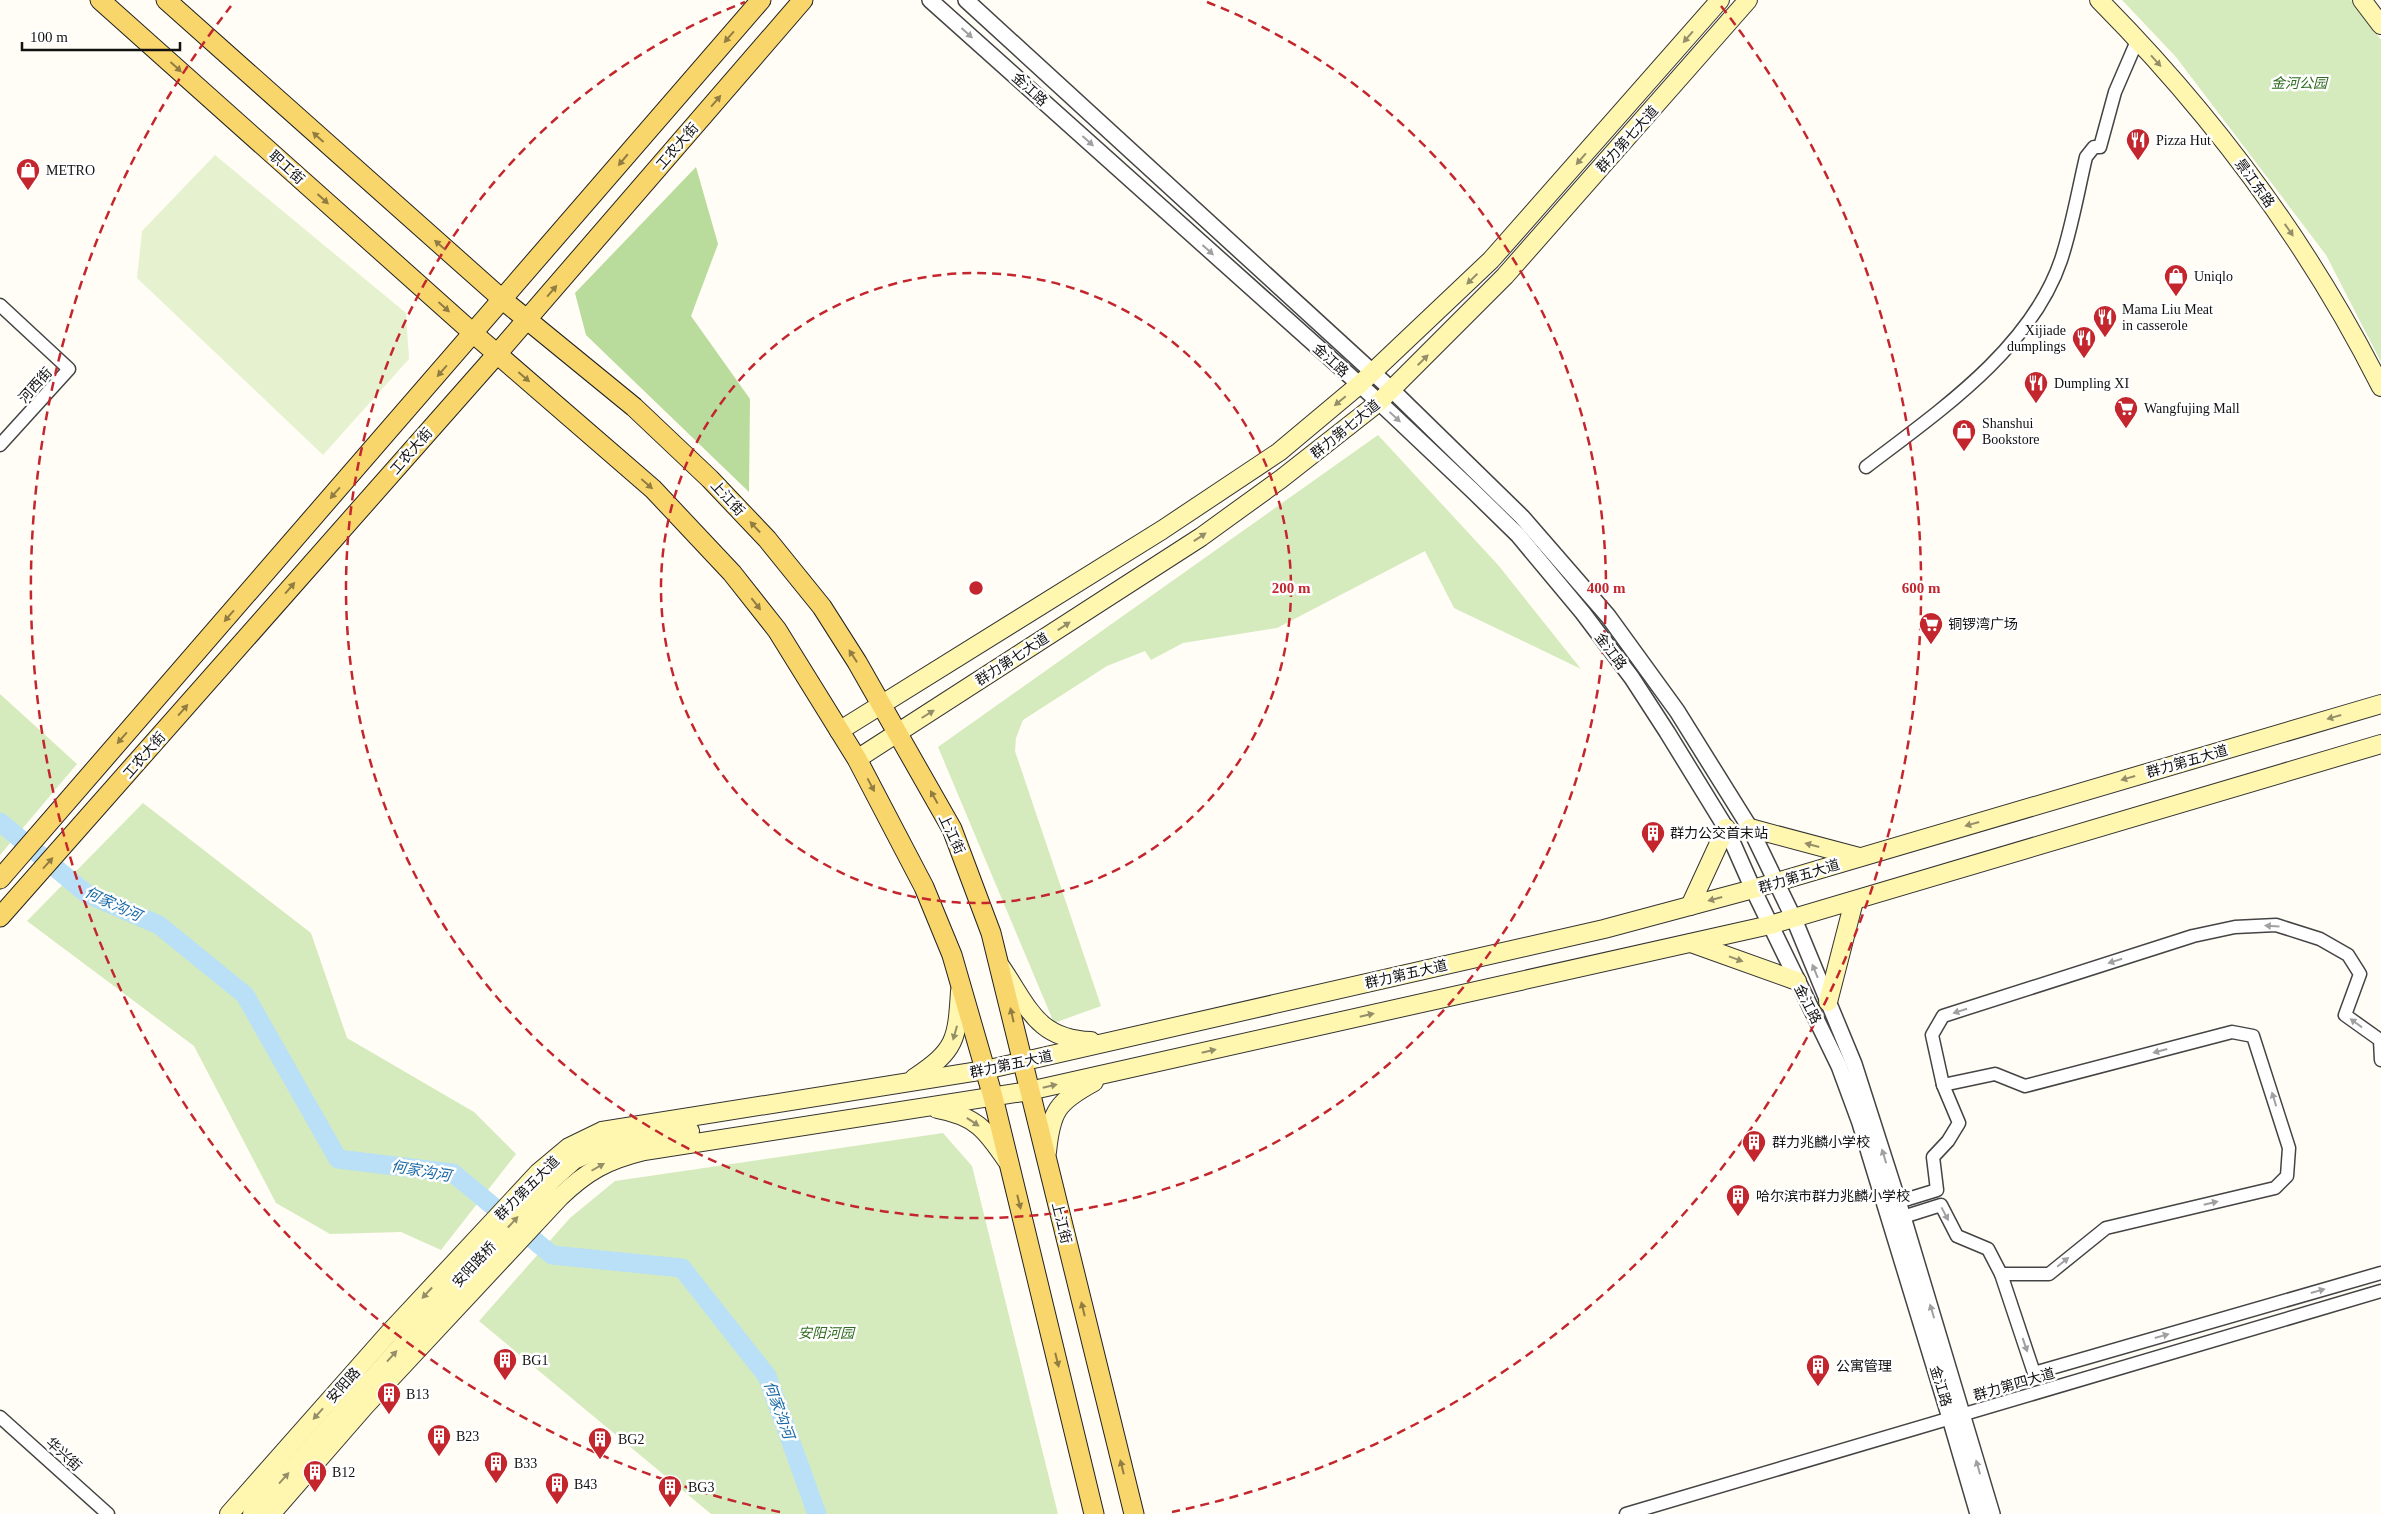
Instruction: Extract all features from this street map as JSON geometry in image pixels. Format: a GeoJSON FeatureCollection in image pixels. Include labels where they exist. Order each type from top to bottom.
{"type":"FeatureCollection","features":[{"type":"Feature","properties":{"kind":"main road","name":"职工街"},"geometry":{"type":"LineString","coordinates":[[100,0],[474,334]]}},
{"type":"Feature","properties":{"kind":"main road"},"geometry":{"type":"LineString","coordinates":[[166,0],[503,300]]}},
{"type":"Feature","properties":{"kind":"main road","name":"工农大街"},"geometry":{"type":"LineString","coordinates":[[0,879],[474,334],[761,0]]}},
{"type":"Feature","properties":{"kind":"main road","name":"工农大街"},"geometry":{"type":"LineString","coordinates":[[0,918],[527,320],[803,0]]}},
{"type":"Feature","properties":{"kind":"main road","name":"群力第七大道"},"geometry":{"type":"LineString","coordinates":[[839,731],[883,706],[1162,530],[1271,457],[1359,385],[1492,260],[1720,0]]}},
{"type":"Feature","properties":{"kind":"main road","name":"群力第七大道"},"geometry":{"type":"LineString","coordinates":[[857,759],[1201,537],[1282,480],[1385,396],[1505,276],[1748,0]]}},
{"type":"Feature","properties":{"kind":"main road","name":"景江东路"},"geometry":{"type":"LineString","coordinates":[[2099,0],[2224,140],[2282,219],[2339,309],[2381,388]]}},
{"type":"Feature","properties":{"kind":"main road"},"geometry":{"type":"LineString","coordinates":[[2362,0],[2381,25]]}},
{"type":"Feature","properties":{"kind":"main road","name":"上江街"},"geometry":{"type":"LineString","coordinates":[[503,300],[634,407],[710,479],[767,539],[822,607],[883,706],[952,829],[977,890],[1001,967],[1029,1091],[1134,1514]]}},
{"type":"Feature","properties":{"kind":"main road"},"geometry":{"type":"LineString","coordinates":[[474,334],[653,489],[732,573],[777,630],[857,759],[924,887],[952,955],[993,1096],[1094,1514]]}},
{"type":"Feature","properties":{"kind":"main road","name":"群力第五大道"},"geometry":{"type":"LineString","coordinates":[[460,1258],[538,1173],[569,1147],[602,1131],[985,1070],[1604,929],[1753,889],[2381,704]]}},
{"type":"Feature","properties":{"kind":"main road","name":"群力第五大道"},"geometry":{"type":"LineString","coordinates":[[271,1514],[365,1406],[560,1197],[590,1171],[607,1162],[630,1154],[1029,1091],[1770,925],[2381,744]]}},
{"type":"Feature","properties":{"kind":"main road"},"geometry":{"type":"LineString","coordinates":[[1690,906],[1726,828]]}},
{"type":"Feature","properties":{"kind":"main road"},"geometry":{"type":"LineString","coordinates":[[1750,828],[1859,858]]}},
{"type":"Feature","properties":{"kind":"main road"},"geometry":{"type":"LineString","coordinates":[[1828,1002],[1854,901]]}},
{"type":"Feature","properties":{"kind":"main road"},"geometry":{"type":"LineString","coordinates":[[1690,943],[1797,981]]}},
{"type":"Feature","properties":{"kind":"main road"},"geometry":{"type":"LineString","coordinates":[[1001,967],[1042,1026],[1055,1035],[1073,1040],[1109,1042]]}},
{"type":"Feature","properties":{"kind":"main road"},"geometry":{"type":"LineString","coordinates":[[908,1082],[934,1065],[951,1048],[958,1021],[961,985]]}},
{"type":"Feature","properties":{"kind":"main road"},"geometry":{"type":"LineString","coordinates":[[1046,1160],[1049,1130],[1054,1112],[1078,1090],[1110,1073]]}},
{"type":"Feature","properties":{"kind":"main road"},"geometry":{"type":"LineString","coordinates":[[927,1107],[950,1111],[972,1119],[990,1136],[1010,1165]]}},
{"type":"Feature","properties":{"kind":"main road","name":"安阳路桥"},"geometry":{"type":"LineString","coordinates":[[252,1514],[465,1274],[554,1178],[574,1160],[594,1150],[627,1140],[819,1113],[885,1114]]}},
{"type":"Feature","properties":{"kind":"main road","name":"安阳路"},"geometry":{"type":"LineString","coordinates":[[229,1514],[388,1334],[460,1258]]}},
{"type":"Feature","properties":{"kind":"street","name":"金江路"},"geometry":{"type":"LineString","coordinates":[[930,0],[1359,385],[1385,396],[1522,517],[1608,616],[1677,711],[1750,828],[1794,919],[1854,1064],[1901,1210],[1957,1416],[1978,1514]]}},
{"type":"Feature","properties":{"kind":"street","name":"金江路"},"geometry":{"type":"LineString","coordinates":[[966,0],[1373,373],[1385,396],[1518,535],[1583,613],[1632,678],[1726,828],[1770,925],[1839,1066],[1992,1514]]}},
{"type":"Feature","properties":{"kind":"street"},"geometry":{"type":"LineString","coordinates":[[1866,466],[1952,401],[2005,349],[2037,308],[2060,261],[2086,157],[2094,147],[2100,147],[2115,92],[2137,41]]}},
{"type":"Feature","properties":{"kind":"street","name":"河西街"},"geometry":{"type":"LineString","coordinates":[[0,305],[69,369],[0,445]]}},
{"type":"Feature","properties":{"kind":"street"},"geometry":{"type":"LineString","coordinates":[[1901,1210],[1937,1190],[1933,1157],[1948,1141],[1959,1123],[1943,1085],[1932,1035],[1943,1016],[2193,936],[2235,926],[2276,925],[2320,939],[2348,955],[2360,974],[2345,1015],[2380,1040],[2381,1060]]}},
{"type":"Feature","properties":{"kind":"street"},"geometry":{"type":"LineString","coordinates":[[1943,1085],[1995,1074],[2025,1086],[2232,1032],[2253,1036],[2272,1091],[2289,1148],[2287,1176],[2275,1188],[2106,1228],[2049,1274],[2001,1274]]}},
{"type":"Feature","properties":{"kind":"street"},"geometry":{"type":"LineString","coordinates":[[1901,1210],[1941,1205],[1957,1236],[1988,1249],[2001,1274],[2034,1373],[2381,1273]]}},
{"type":"Feature","properties":{"kind":"street","name":"群力第四大道"},"geometry":{"type":"LineString","coordinates":[[1626,1514],[2381,1290]]}},
{"type":"Feature","properties":{"kind":"street","name":"华兴街"},"geometry":{"type":"LineString","coordinates":[[0,1417],[108,1514]]}},
{"type":"Feature","properties":{"kind":"green space","name":"金河公园"},"geometry":{"type":"Polygon","coordinates":[[[2122,0],[2351,0],[2381,40],[2381,362],[2326,255],[2176,57],[2122,0]]]}},
{"type":"Feature","properties":{"kind":"green space"},"geometry":{"type":"Polygon","coordinates":[[[215,155],[406,313],[409,359],[323,455],[137,278],[142,231],[215,155]]]}},
{"type":"Feature","properties":{"kind":"green space"},"geometry":{"type":"Polygon","coordinates":[[[696,167],[718,244],[691,316],[750,399],[749,492],[586,335],[575,293],[696,167]]]}},
{"type":"Feature","properties":{"kind":"green space"},"geometry":{"type":"Polygon","coordinates":[[[1378,435],[1499,566],[1581,669],[1454,608],[1425,551],[1277,628],[1183,643],[1151,660],[1145,651],[1107,666],[1023,720],[1016,738],[1015,751],[1101,1006],[1054,1023],[938,747],[1378,435]]]}},
{"type":"Feature","properties":{"kind":"green space"},"geometry":{"type":"Polygon","coordinates":[[[0,694],[77,764],[0,855],[0,694]]]}},
{"type":"Feature","properties":{"kind":"green space"},"geometry":{"type":"Polygon","coordinates":[[[143,803],[311,933],[347,1038],[474,1112],[516,1154],[441,1250],[401,1232],[330,1234],[276,1203],[194,1046],[27,921],[143,803]]]}},
{"type":"Feature","properties":{"kind":"green space","name":"安阳河园"},"geometry":{"type":"Polygon","coordinates":[[[943,1133],[972,1166],[1058,1514],[711,1514],[479,1321],[570,1218],[615,1181],[943,1133]]]}},
{"type":"Feature","properties":{"kind":"waterway","name":"何家沟河"},"geometry":{"type":"LineString","coordinates":[[0,822],[87,894],[159,925],[245,995],[338,1159],[453,1173],[552,1255],[682,1268],[767,1376],[817,1514]]}},
{"type":"Feature","properties":{"kind":"place","name":"Pizza Hut"},"geometry":{"type":"Point","coordinates":[2138,161]}},
{"type":"Feature","properties":{"kind":"place","name":"METRO"},"geometry":{"type":"Point","coordinates":[28,191]}},
{"type":"Feature","properties":{"kind":"place","name":"Uniqlo"},"geometry":{"type":"Point","coordinates":[2176,297]}},
{"type":"Feature","properties":{"kind":"place","name":"Mama Liu Meat in casserole"},"geometry":{"type":"Point","coordinates":[2105,338]}},
{"type":"Feature","properties":{"kind":"place","name":"Xijiade dumplings"},"geometry":{"type":"Point","coordinates":[2084,359]}},
{"type":"Feature","properties":{"kind":"place","name":"Dumpling XI"},"geometry":{"type":"Point","coordinates":[2036,404]}},
{"type":"Feature","properties":{"kind":"place","name":"Wangfujing Mall"},"geometry":{"type":"Point","coordinates":[2126,429]}},
{"type":"Feature","properties":{"kind":"place","name":"Shanshui Bookstore"},"geometry":{"type":"Point","coordinates":[1964,452]}},
{"type":"Feature","properties":{"kind":"place","name":"铜锣湾广场"},"geometry":{"type":"Point","coordinates":[1931,645]}},
{"type":"Feature","properties":{"kind":"place","name":"群力公交首末站"},"geometry":{"type":"Point","coordinates":[1653,854]}},
{"type":"Feature","properties":{"kind":"place","name":"群力兆麟小学校"},"geometry":{"type":"Point","coordinates":[1754,1163]}},
{"type":"Feature","properties":{"kind":"place","name":"哈尔滨市群力兆麟小学校"},"geometry":{"type":"Point","coordinates":[1738,1217]}},
{"type":"Feature","properties":{"kind":"place","name":"BG1"},"geometry":{"type":"Point","coordinates":[505,1381]}},
{"type":"Feature","properties":{"kind":"place","name":"公寓管理"},"geometry":{"type":"Point","coordinates":[1818,1387]}},
{"type":"Feature","properties":{"kind":"place","name":"B13"},"geometry":{"type":"Point","coordinates":[389,1415]}},
{"type":"Feature","properties":{"kind":"place","name":"B23"},"geometry":{"type":"Point","coordinates":[439,1457]}},
{"type":"Feature","properties":{"kind":"place","name":"BG2"},"geometry":{"type":"Point","coordinates":[600,1460]}},
{"type":"Feature","properties":{"kind":"place","name":"B33"},"geometry":{"type":"Point","coordinates":[496,1484]}},
{"type":"Feature","properties":{"kind":"place","name":"B12"},"geometry":{"type":"Point","coordinates":[315,1493]}},
{"type":"Feature","properties":{"kind":"place","name":"B43"},"geometry":{"type":"Point","coordinates":[557,1505]}},
{"type":"Feature","properties":{"kind":"place","name":"BG3"},"geometry":{"type":"Point","coordinates":[670,1508]}}]}
